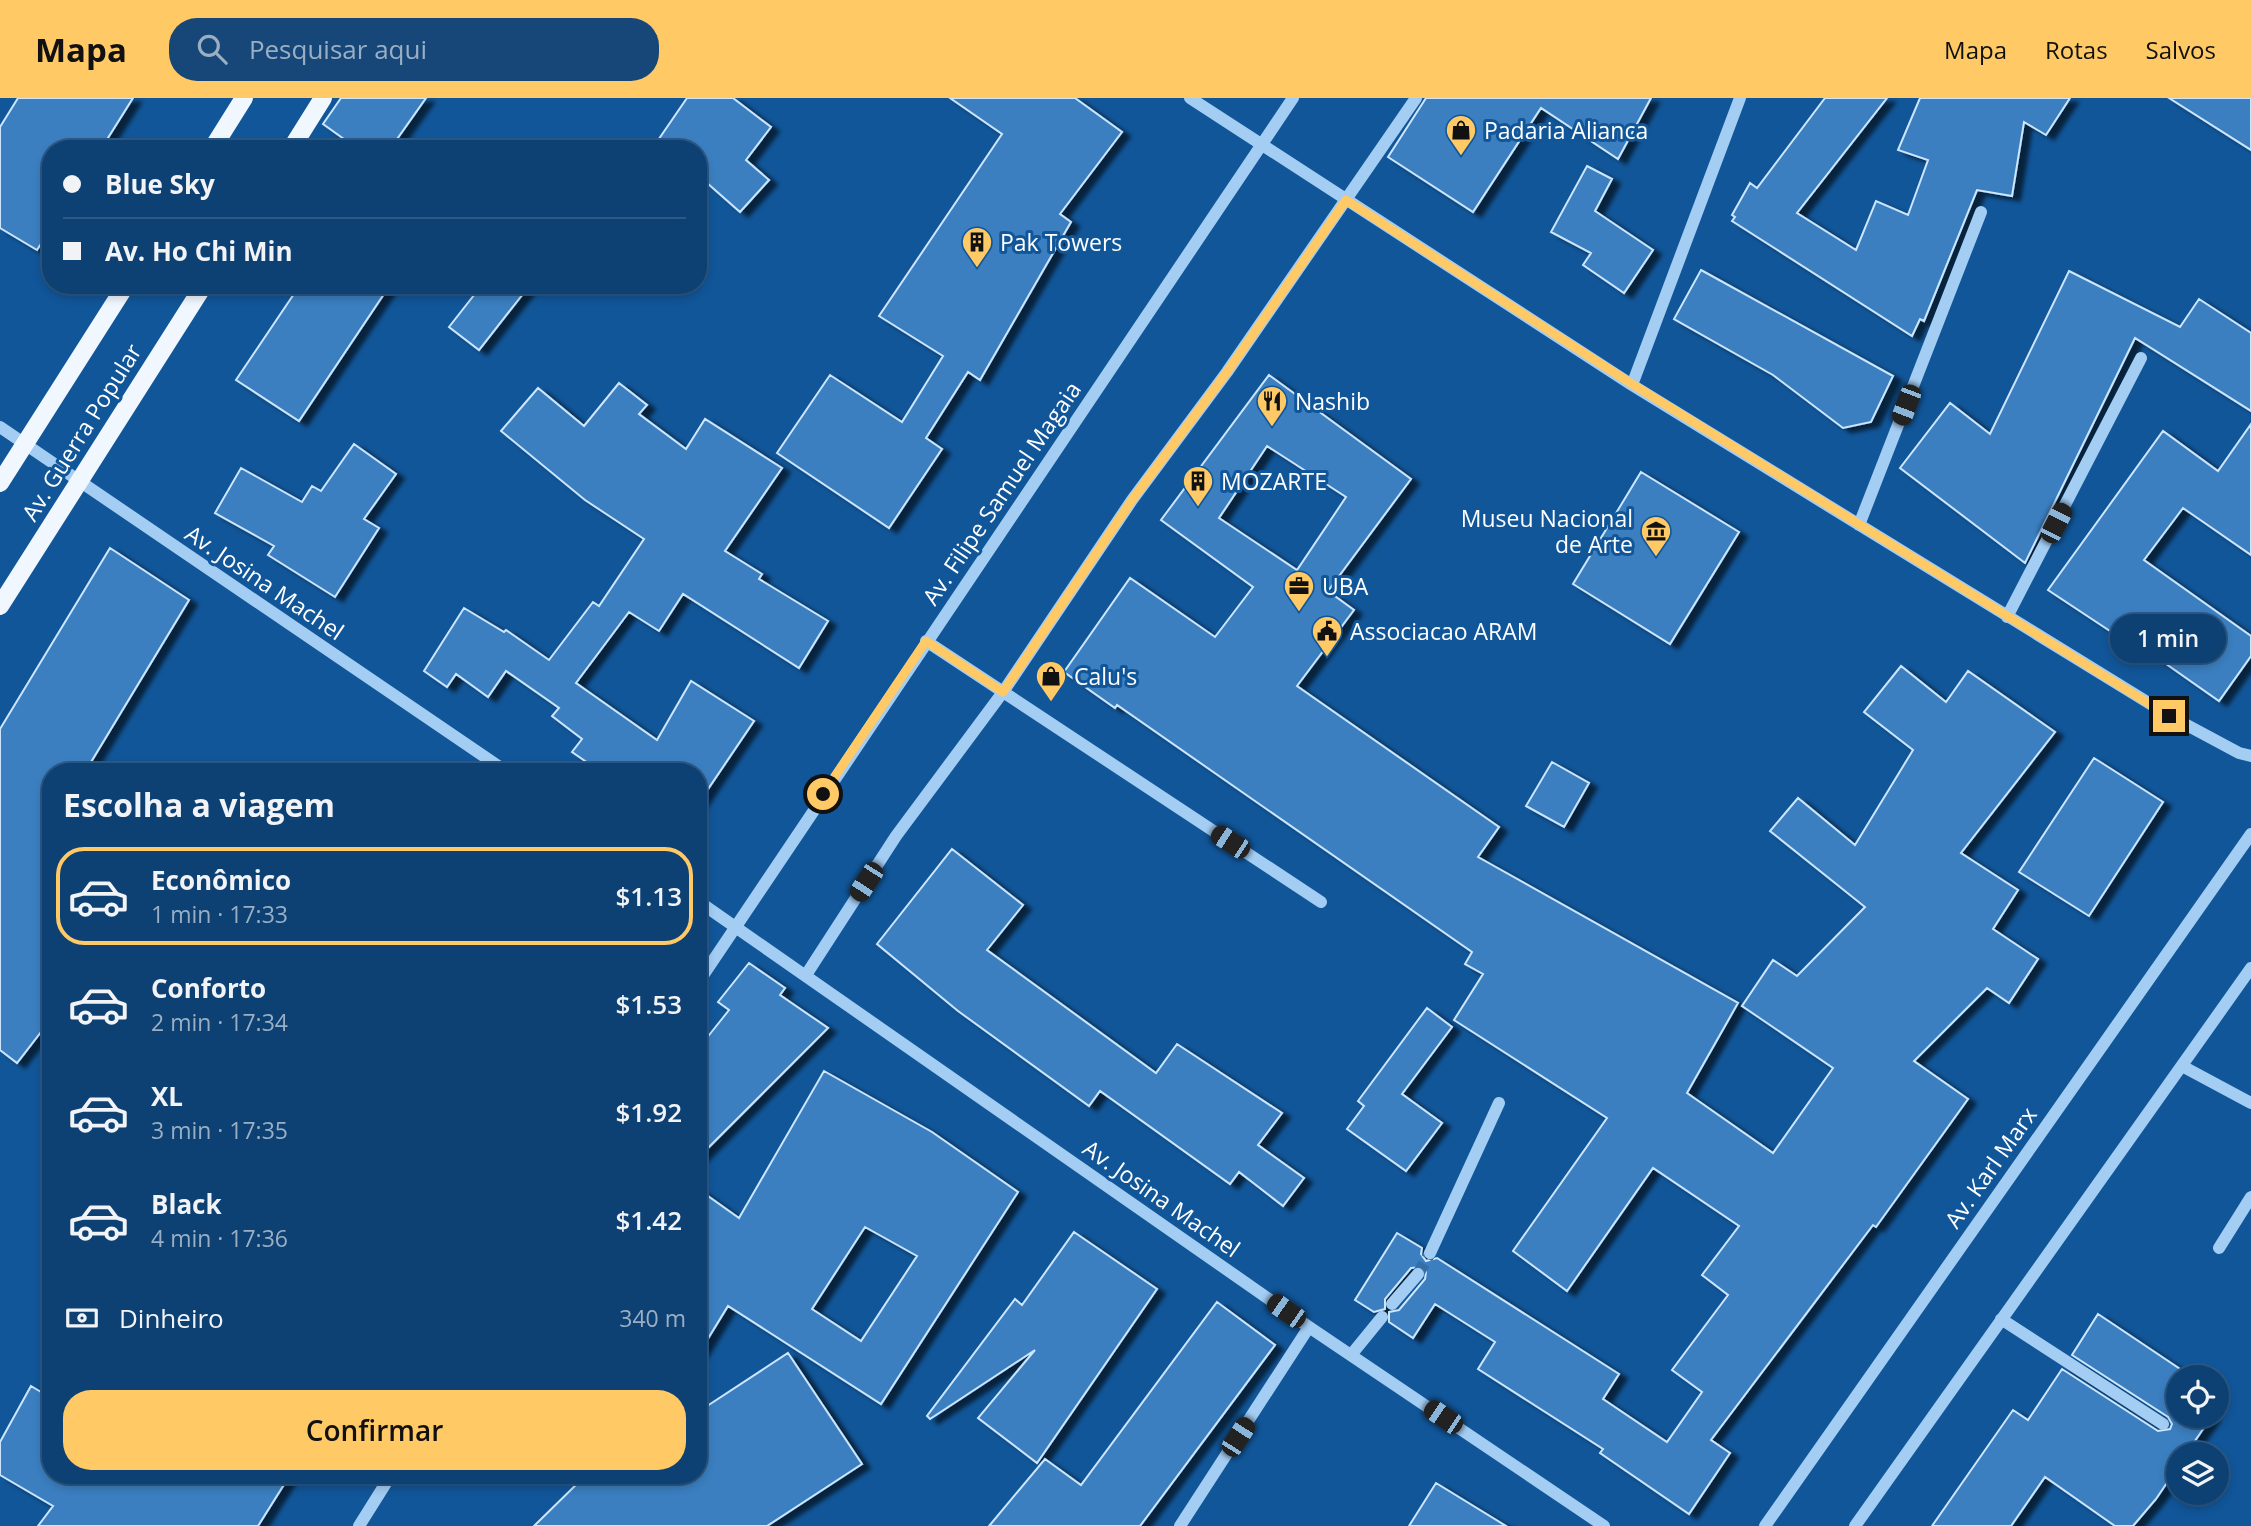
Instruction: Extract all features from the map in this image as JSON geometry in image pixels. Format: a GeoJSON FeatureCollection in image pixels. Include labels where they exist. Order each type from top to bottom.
{"type":"FeatureCollection","features":[{"type":"Feature","properties":{"kind":"main road"},"geometry":{"type":"LineString","coordinates":[[218,140],[244,98]]}},
{"type":"Feature","properties":{"kind":"main road"},"geometry":{"type":"LineString","coordinates":[[297,140],[323,98]]}},
{"type":"Feature","properties":{"kind":"main road","name":"Av. Guerra Popular"},"geometry":{"type":"LineString","coordinates":[[0,483],[119,294]]}},
{"type":"Feature","properties":{"kind":"main road","name":"Av. Guerra Popular"},"geometry":{"type":"LineString","coordinates":[[0,606],[198,294]]}},
{"type":"Feature","properties":{"kind":"street"},"geometry":{"type":"LineString","coordinates":[[1190,98],[1632,384],[2007,617],[2169,716],[2239,753],[2251,756]]}},
{"type":"Feature","properties":{"kind":"street","name":"Av. Filipe Samuel Magaia"},"geometry":{"type":"LineString","coordinates":[[707,968],[1293,98]]}},
{"type":"Feature","properties":{"kind":"street"},"geometry":{"type":"LineString","coordinates":[[806,975],[896,836],[1003,692],[1132,500],[1227,372],[1416,98]]}},
{"type":"Feature","properties":{"kind":"street"},"geometry":{"type":"LineString","coordinates":[[1632,384],[1740,98]]}},
{"type":"Feature","properties":{"kind":"street"},"geometry":{"type":"LineString","coordinates":[[1859,525],[1981,212]]}},
{"type":"Feature","properties":{"kind":"street"},"geometry":{"type":"LineString","coordinates":[[2007,617],[2141,358]]}},
{"type":"Feature","properties":{"kind":"street","name":"Av. Josina Machel"},"geometry":{"type":"LineString","coordinates":[[0,427],[494,763]]}},
{"type":"Feature","properties":{"kind":"street"},"geometry":{"type":"LineString","coordinates":[[926,641],[1321,902]]}},
{"type":"Feature","properties":{"kind":"street","name":"Av. Karl Marx"},"geometry":{"type":"LineString","coordinates":[[1765,1526],[2251,834]]}},
{"type":"Feature","properties":{"kind":"street","name":"Av. Josina Machel"},"geometry":{"type":"LineString","coordinates":[[707,907],[1350,1355],[1605,1526]]}},
{"type":"Feature","properties":{"kind":"street"},"geometry":{"type":"LineString","coordinates":[[1854,1526],[2251,968]]}},
{"type":"Feature","properties":{"kind":"street"},"geometry":{"type":"LineString","coordinates":[[2182,1066],[2251,1103]]}},
{"type":"Feature","properties":{"kind":"street"},"geometry":{"type":"LineString","coordinates":[[1430,1253],[1499,1103]]}},
{"type":"Feature","properties":{"kind":"street"},"geometry":{"type":"LineString","coordinates":[[2219,1248],[2251,1198]]}},
{"type":"Feature","properties":{"kind":"street"},"geometry":{"type":"LineString","coordinates":[[1392,1304],[1418,1273]]}},
{"type":"Feature","properties":{"kind":"street"},"geometry":{"type":"LineString","coordinates":[[1350,1355],[1382,1317]]}},
{"type":"Feature","properties":{"kind":"street"},"geometry":{"type":"LineString","coordinates":[[2001,1319],[2163,1423]]}},
{"type":"Feature","properties":{"kind":"street"},"geometry":{"type":"LineString","coordinates":[[1180,1526],[1309,1326]]}},
{"type":"Feature","properties":{"kind":"street"},"geometry":{"type":"LineString","coordinates":[[359,1526],[385,1484]]}},
{"type":"Feature","properties":{"kind":"building"},"geometry":{"type":"Polygon","coordinates":[[[18,98],[133,98],[107,140],[42,140],[42,242],[37,250],[0,228],[0,127],[18,98]]]}},
{"type":"Feature","properties":{"kind":"building"},"geometry":{"type":"Polygon","coordinates":[[[341,98],[426,98],[396,140],[345,140],[323,124],[341,98]]]}},
{"type":"Feature","properties":{"kind":"building"},"geometry":{"type":"Polygon","coordinates":[[[687,98],[733,98],[771,127],[746,160],[769,180],[740,212],[707,183],[707,140],[658,140],[687,98]]]}},
{"type":"Feature","properties":{"kind":"building"},"geometry":{"type":"Polygon","coordinates":[[[950,98],[1075,98],[1122,132],[1060,214],[1071,222],[980,380],[968,372],[926,438],[942,449],[889,528],[777,453],[830,375],[902,422],[943,356],[879,316],[1002,134],[950,98]]]}},
{"type":"Feature","properties":{"kind":"building"},"geometry":{"type":"Polygon","coordinates":[[[1426,98],[1651,98],[1618,159],[1541,108],[1473,212],[1388,157],[1426,98]]]}},
{"type":"Feature","properties":{"kind":"building"},"geometry":{"type":"Polygon","coordinates":[[[1825,98],[1887,98],[1797,213],[1856,250],[1876,201],[1908,215],[1928,160],[1898,150],[1920,98],[2070,98],[2046,135],[2024,122],[2012,196],[1977,190],[1924,321],[1920,319],[1912,336],[1732,221],[1735,217],[1732,215],[1750,183],[1757,188],[1825,98]]]}},
{"type":"Feature","properties":{"kind":"building"},"geometry":{"type":"Polygon","coordinates":[[[2169,98],[2251,98],[2251,150],[2169,98]]]}},
{"type":"Feature","properties":{"kind":"building"},"geometry":{"type":"Polygon","coordinates":[[[1587,166],[1612,179],[1595,211],[1653,250],[1624,293],[1583,265],[1591,253],[1551,232],[1587,166]]]}},
{"type":"Feature","properties":{"kind":"building"},"geometry":{"type":"Polygon","coordinates":[[[1701,270],[1893,376],[1871,422],[1843,428],[1773,375],[1674,319],[1701,270]]]}},
{"type":"Feature","properties":{"kind":"building"},"geometry":{"type":"Polygon","coordinates":[[[2069,271],[2180,327],[2199,299],[2251,333],[2251,411],[2135,338],[2025,563],[1900,468],[1950,403],[1990,434],[2069,271]]]}},
{"type":"Feature","properties":{"kind":"building"},"geometry":{"type":"Polygon","coordinates":[[[294,294],[384,294],[299,421],[236,380],[294,294]]]}},
{"type":"Feature","properties":{"kind":"building"},"geometry":{"type":"Polygon","coordinates":[[[475,294],[523,294],[479,350],[449,327],[475,294]]]}},
{"type":"Feature","properties":{"kind":"building"},"geometry":{"type":"Polygon","coordinates":[[[1269,375],[1411,479],[1328,591],[1354,610],[1297,686],[1499,827],[1478,857],[1738,1003],[1687,1093],[1773,1153],[1833,1068],[1742,1006],[1773,960],[1797,976],[1865,907],[1770,831],[1798,798],[1855,845],[1913,750],[1864,712],[1901,666],[1946,702],[1968,671],[2055,732],[1961,853],[2018,890],[1993,929],[2038,959],[2009,1003],[1987,988],[1914,1061],[1968,1099],[1876,1227],[1873,1225],[1711,1440],[1730,1453],[1689,1514],[1600,1453],[1603,1449],[1478,1369],[1495,1342],[1435,1304],[1413,1338],[1389,1322],[1389,1312],[1399,1310],[1425,1279],[1426,1272],[1423,1267],[1411,1268],[1385,1299],[1385,1309],[1374,1312],[1355,1300],[1397,1233],[1422,1248],[1421,1254],[1426,1261],[1437,1258],[1619,1374],[1603,1399],[1667,1442],[1702,1392],[1672,1370],[1728,1295],[1702,1275],[1739,1226],[1653,1168],[1567,1291],[1513,1251],[1607,1118],[1454,1020],[1483,974],[1465,964],[1472,952],[1117,705],[1115,708],[1064,672],[1130,578],[1215,637],[1253,587],[1161,520],[1269,375]],[[1267,446],[1219,518],[1297,570],[1346,497],[1267,446]]]}},
{"type":"Feature","properties":{"kind":"building"},"geometry":{"type":"Polygon","coordinates":[[[619,383],[647,405],[639,414],[686,449],[705,419],[782,468],[725,551],[762,574],[759,579],[828,621],[799,668],[683,594],[659,631],[629,612],[576,683],[657,740],[691,681],[754,721],[707,791],[707,763],[588,763],[572,752],[582,739],[552,716],[559,708],[506,671],[488,697],[456,674],[447,687],[424,671],[464,608],[504,632],[506,630],[549,660],[593,602],[599,606],[644,539],[585,500],[501,431],[538,388],[584,426],[619,383]]]}},
{"type":"Feature","properties":{"kind":"building"},"geometry":{"type":"Polygon","coordinates":[[[2251,424],[2251,555],[2183,508],[2144,560],[2251,636],[2251,656],[2219,701],[2122,633],[2119,637],[2048,590],[2163,431],[2218,471],[2251,424]]]}},
{"type":"Feature","properties":{"kind":"building"},"geometry":{"type":"Polygon","coordinates":[[[354,444],[396,474],[364,519],[379,528],[335,597],[268,555],[274,546],[215,513],[241,468],[302,502],[312,486],[321,491],[354,444]]]}},
{"type":"Feature","properties":{"kind":"building","name":"Museu Nacional de Arte"},"geometry":{"type":"Polygon","coordinates":[[[1641,472],[1739,532],[1670,644],[1573,584],[1641,472]]]}},
{"type":"Feature","properties":{"kind":"building"},"geometry":{"type":"Polygon","coordinates":[[[110,548],[189,600],[90,763],[42,763],[42,1031],[17,1063],[0,1050],[0,729],[110,548]]]}},
{"type":"Feature","properties":{"kind":"building"},"geometry":{"type":"Polygon","coordinates":[[[2094,758],[2163,802],[2089,916],[2019,872],[2094,758]]]}},
{"type":"Feature","properties":{"kind":"building"},"geometry":{"type":"Polygon","coordinates":[[[1552,762],[1589,783],[1564,827],[1526,806],[1552,762]]]}},
{"type":"Feature","properties":{"kind":"building"},"geometry":{"type":"Polygon","coordinates":[[[952,849],[1023,905],[987,950],[1156,1073],[1177,1044],[1282,1113],[1258,1145],[1304,1178],[1283,1206],[1239,1172],[1230,1184],[1100,1091],[1089,1106],[958,1011],[877,944],[952,849]]]}},
{"type":"Feature","properties":{"kind":"building"},"geometry":{"type":"Polygon","coordinates":[[[749,963],[785,988],[780,995],[828,1028],[707,1149],[707,1038],[729,1010],[718,1002],[749,963]]]}},
{"type":"Feature","properties":{"kind":"building"},"geometry":{"type":"Polygon","coordinates":[[[1427,1008],[1452,1027],[1402,1094],[1442,1123],[1406,1171],[1347,1129],[1364,1106],[1358,1101],[1427,1008]]]}},
{"type":"Feature","properties":{"kind":"building"},"geometry":{"type":"Polygon","coordinates":[[[824,1071],[932,1132],[1018,1192],[881,1404],[728,1306],[707,1340],[707,1195],[739,1218],[824,1071]],[[865,1227],[812,1309],[861,1341],[917,1256],[865,1227]]]}},
{"type":"Feature","properties":{"kind":"building"},"geometry":{"type":"Polygon","coordinates":[[[1074,1232],[1157,1289],[1037,1463],[978,1418],[1035,1350],[930,1419],[927,1416],[1015,1299],[1022,1305],[1074,1232]]]}},
{"type":"Feature","properties":{"kind":"building"},"geometry":{"type":"Polygon","coordinates":[[[1217,1302],[1275,1345],[1140,1526],[989,1526],[1045,1459],[1081,1485],[1217,1302]]]}},
{"type":"Feature","properties":{"kind":"building"},"geometry":{"type":"Polygon","coordinates":[[[2098,1314],[2174,1365],[2166,1365],[2166,1416],[2072,1355],[2098,1314]]]}},
{"type":"Feature","properties":{"kind":"building"},"geometry":{"type":"Polygon","coordinates":[[[788,1353],[862,1464],[767,1526],[534,1526],[577,1484],[707,1484],[707,1406],[788,1353]]]}},
{"type":"Feature","properties":{"kind":"building"},"geometry":{"type":"Polygon","coordinates":[[[2062,1369],[2158,1431],[2204,1428],[2194,1442],[2166,1442],[2166,1484],[2133,1526],[2115,1526],[2045,1477],[2011,1526],[1932,1526],[2013,1410],[2028,1420],[2062,1369]]]}},
{"type":"Feature","properties":{"kind":"building"},"geometry":{"type":"Polygon","coordinates":[[[31,1386],[42,1393],[42,1484],[284,1484],[258,1526],[38,1526],[53,1506],[0,1475],[0,1442],[31,1386]]]}},
{"type":"Feature","properties":{"kind":"building"},"geometry":{"type":"Polygon","coordinates":[[[1436,1483],[1506,1526],[1409,1526],[1436,1483]]]}},
{"type":"Feature","properties":{"kind":"tunnel"},"geometry":{"type":"LineString","coordinates":[[1418,1274],[1430,1253]]}},
{"type":"Feature","properties":{"kind":"place","name":"Padaria Alianca"},"geometry":{"type":"Point","coordinates":[1461,157]}},
{"type":"Feature","properties":{"kind":"place","name":"Pak Towers"},"geometry":{"type":"Point","coordinates":[977,269]}},
{"type":"Feature","properties":{"kind":"place","name":"Nashib"},"geometry":{"type":"Point","coordinates":[1272,428]}},
{"type":"Feature","properties":{"kind":"place","name":"MOZARTE"},"geometry":{"type":"Point","coordinates":[1198,508]}},
{"type":"Feature","properties":{"kind":"place","name":"Museu Nacional de Arte"},"geometry":{"type":"Point","coordinates":[1656,558]}},
{"type":"Feature","properties":{"kind":"place","name":"UBA"},"geometry":{"type":"Point","coordinates":[1299,613]}},
{"type":"Feature","properties":{"kind":"place","name":"Associacao ARAM"},"geometry":{"type":"Point","coordinates":[1327,658]}},
{"type":"Feature","properties":{"kind":"place","name":"Calu's"},"geometry":{"type":"Point","coordinates":[1051,703]}},
{"type":"Feature","properties":{"kind":"route"},"geometry":{"type":"LineString","coordinates":[[823,794],[926,641],[1003,692],[1132,500],[1227,372],[1346,200],[1632,384],[2169,716]]}}]}
